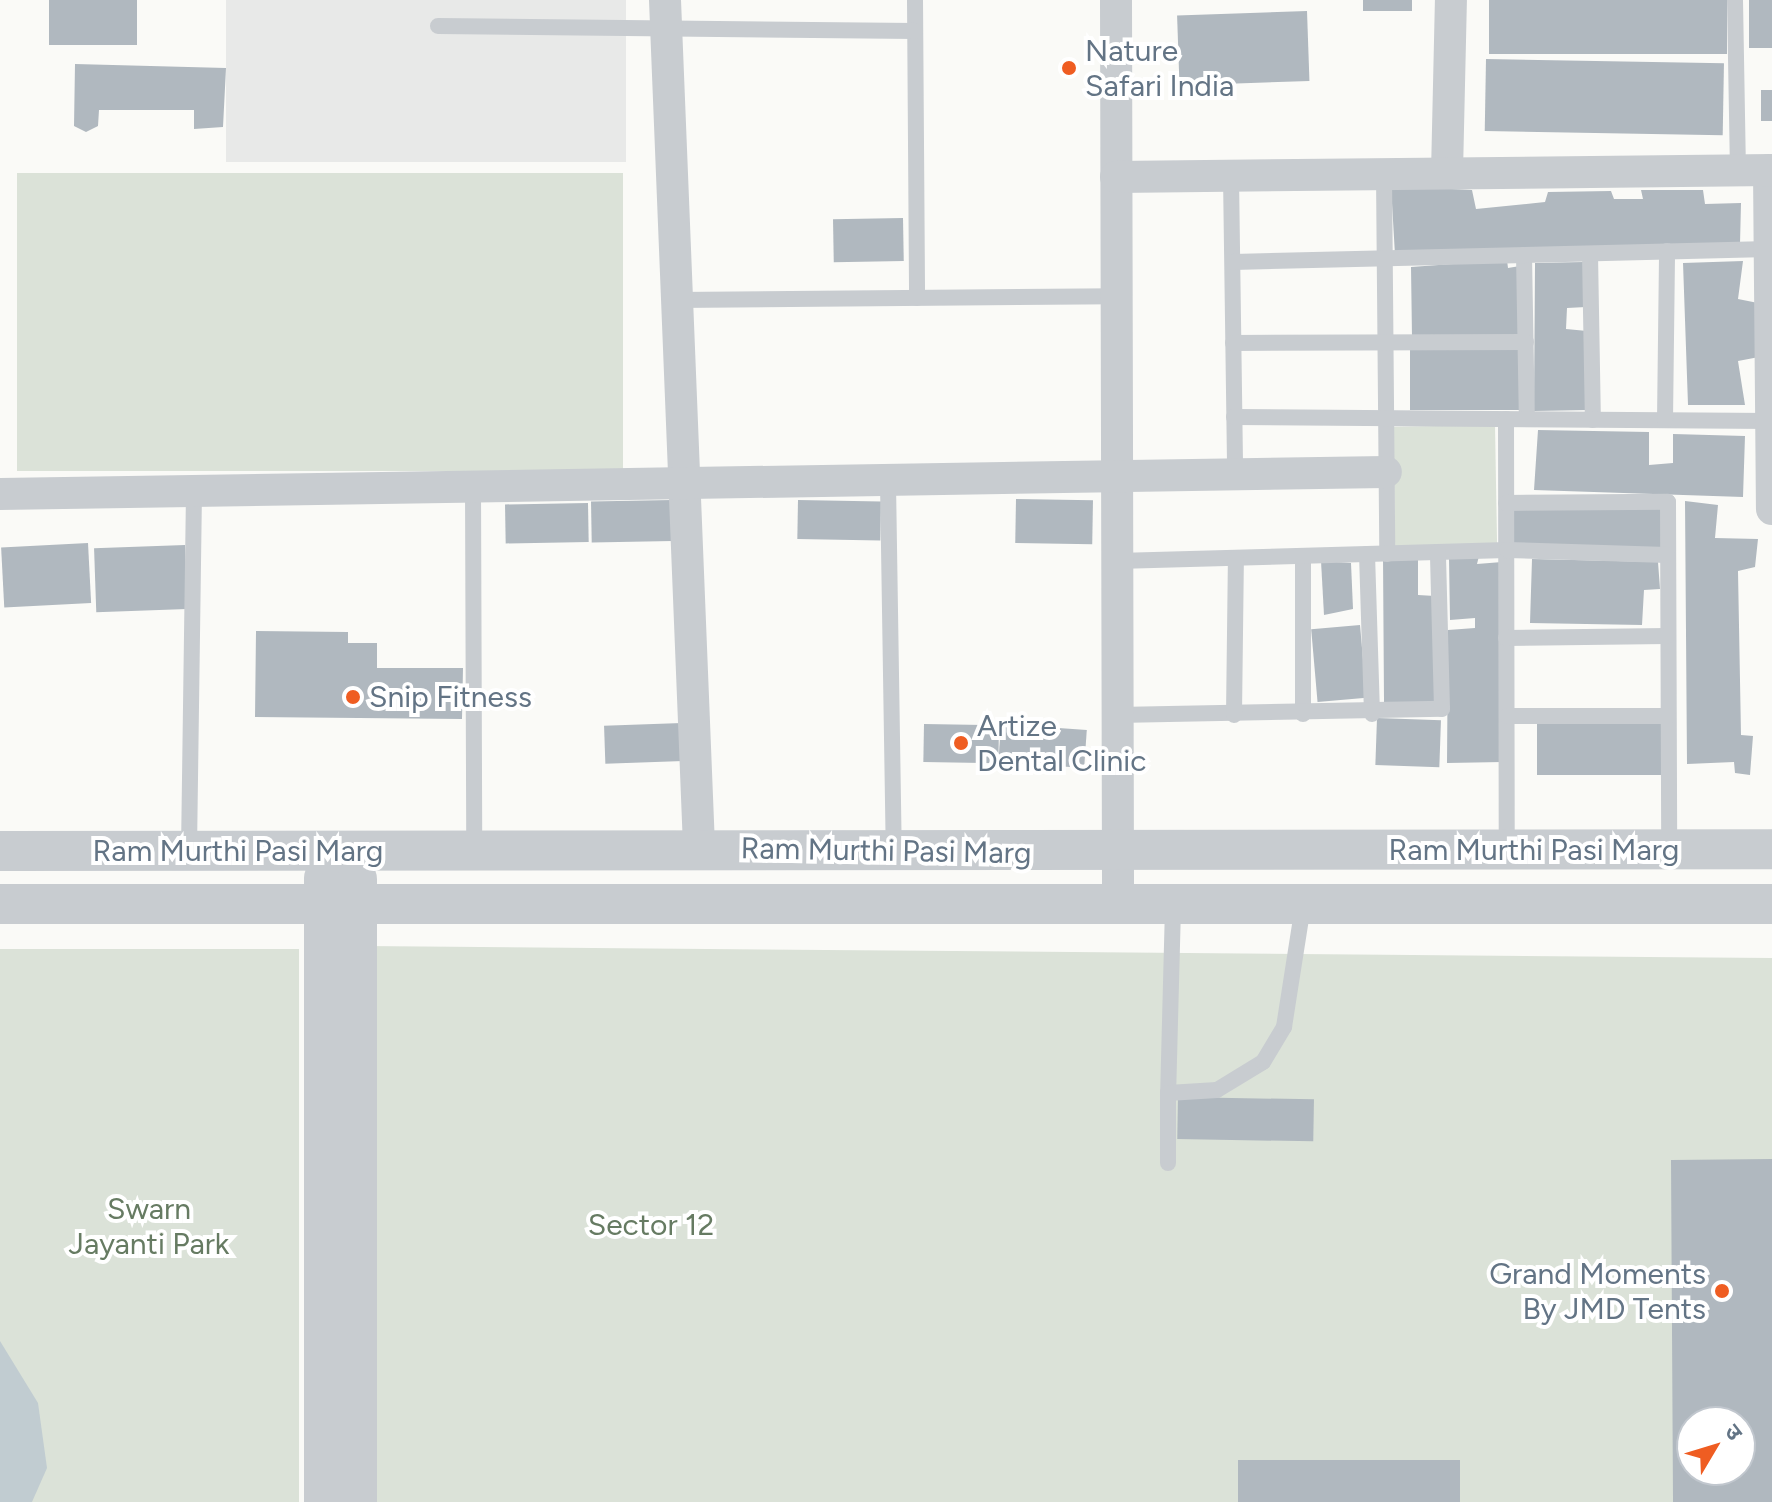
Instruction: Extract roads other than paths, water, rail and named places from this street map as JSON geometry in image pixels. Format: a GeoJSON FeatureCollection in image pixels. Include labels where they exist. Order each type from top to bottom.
{"type":"FeatureCollection","features":[{"type":"Feature","properties":{"kind":"street"},"geometry":{"type":"LineString","coordinates":[[665,0],[699,848]]}},
{"type":"Feature","properties":{"kind":"street"},"geometry":{"type":"LineString","coordinates":[[1116,0],[1118,908]]}},
{"type":"Feature","properties":{"kind":"street"},"geometry":{"type":"LineString","coordinates":[[1447,173],[1451,0]]}},
{"type":"Feature","properties":{"kind":"street"},"geometry":{"type":"LineString","coordinates":[[1116,177],[1760,170],[1769,249],[1772,509]]}},
{"type":"Feature","properties":{"kind":"street"},"geometry":{"type":"LineString","coordinates":[[0,494],[685,483],[888,483],[1386,472]]}},
{"type":"Feature","properties":{"kind":"street","name":"Ram Murthi Pasi Marg"},"geometry":{"type":"LineString","coordinates":[[0,851],[474,852],[699,848],[1117,854],[1772,849]]}},
{"type":"Feature","properties":{"kind":"street"},"geometry":{"type":"LineString","coordinates":[[324,1502],[341,851]]}},
{"type":"Feature","properties":{"kind":"street","name":"Ram Murthi Pasi Marg"},"geometry":{"type":"LineString","coordinates":[[0,904],[1118,908],[1772,904]]}},
{"type":"Feature","properties":{"kind":"street"},"geometry":{"type":"LineString","coordinates":[[340,905],[357,1502]]}},
{"type":"Feature","properties":{"kind":"lane"},"geometry":{"type":"LineString","coordinates":[[915,0],[917,298]]}},
{"type":"Feature","properties":{"kind":"lane"},"geometry":{"type":"LineString","coordinates":[[1735,0],[1760,170]]}},
{"type":"Feature","properties":{"kind":"lane"},"geometry":{"type":"LineString","coordinates":[[438,26],[667,32],[915,31]]}},
{"type":"Feature","properties":{"kind":"lane"},"geometry":{"type":"LineString","coordinates":[[1384,174],[1387,554]]}},
{"type":"Feature","properties":{"kind":"lane"},"geometry":{"type":"LineString","coordinates":[[1231,176],[1235,474]]}},
{"type":"Feature","properties":{"kind":"lane"},"geometry":{"type":"LineString","coordinates":[[1233,262],[1769,249]]}},
{"type":"Feature","properties":{"kind":"lane"},"geometry":{"type":"LineString","coordinates":[[1665,420],[1667,251]]}},
{"type":"Feature","properties":{"kind":"lane"},"geometry":{"type":"LineString","coordinates":[[1590,254],[1593,420]]}},
{"type":"Feature","properties":{"kind":"lane"},"geometry":{"type":"LineString","coordinates":[[1524,255],[1527,419]]}},
{"type":"Feature","properties":{"kind":"lane"},"geometry":{"type":"LineString","coordinates":[[677,300],[1116,296]]}},
{"type":"Feature","properties":{"kind":"lane"},"geometry":{"type":"LineString","coordinates":[[1233,343],[1526,342]]}},
{"type":"Feature","properties":{"kind":"lane"},"geometry":{"type":"LineString","coordinates":[[1234,417],[1771,421]]}},
{"type":"Feature","properties":{"kind":"lane"},"geometry":{"type":"LineString","coordinates":[[1506,419],[1507,850]]}},
{"type":"Feature","properties":{"kind":"lane"},"geometry":{"type":"LineString","coordinates":[[888,483],[894,850]]}},
{"type":"Feature","properties":{"kind":"lane"},"geometry":{"type":"LineString","coordinates":[[473,487],[474,852]]}},
{"type":"Feature","properties":{"kind":"lane"},"geometry":{"type":"LineString","coordinates":[[189,851],[194,491]]}},
{"type":"Feature","properties":{"kind":"lane"},"geometry":{"type":"LineString","coordinates":[[1506,503],[1663,498],[1667,555],[1669,849]]}},
{"type":"Feature","properties":{"kind":"lane"},"geometry":{"type":"LineString","coordinates":[[1117,561],[1507,550],[1667,555]]}},
{"type":"Feature","properties":{"kind":"lane"},"geometry":{"type":"LineString","coordinates":[[1117,715],[1372,714],[1442,709],[1438,552]]}},
{"type":"Feature","properties":{"kind":"lane"},"geometry":{"type":"LineString","coordinates":[[1367,554],[1372,714]]}},
{"type":"Feature","properties":{"kind":"lane"},"geometry":{"type":"LineString","coordinates":[[1303,556],[1303,714]]}},
{"type":"Feature","properties":{"kind":"lane"},"geometry":{"type":"LineString","coordinates":[[1234,715],[1236,558]]}},
{"type":"Feature","properties":{"kind":"lane"},"geometry":{"type":"LineString","coordinates":[[1506,638],[1667,636]]}},
{"type":"Feature","properties":{"kind":"lane"},"geometry":{"type":"LineString","coordinates":[[1507,716],[1668,716]]}},
{"type":"Feature","properties":{"kind":"lane"},"geometry":{"type":"LineString","coordinates":[[1168,1093],[1217,1090],[1263,1062],[1291,999],[1303,906]]}},
{"type":"Feature","properties":{"kind":"lane"},"geometry":{"type":"LineString","coordinates":[[1168,1163],[1173,907]]}},
{"type":"Feature","properties":{"kind":"place","name":"Nature Safari India"},"geometry":{"type":"Point","coordinates":[1069,68]}},
{"type":"Feature","properties":{"kind":"place","name":"Snip Fitness"},"geometry":{"type":"Point","coordinates":[353,697]}},
{"type":"Feature","properties":{"kind":"place","name":"Artize Dental Clinic"},"geometry":{"type":"Point","coordinates":[961,743]}},
{"type":"Feature","properties":{"kind":"place","name":"Grand Moments By JMD Tents"},"geometry":{"type":"Point","coordinates":[1722,1291]}},
{"type":"Feature","properties":{"kind":"park label","name":"Sector 12"},"geometry":{"type":"Point","coordinates":[651,1225]}},
{"type":"Feature","properties":{"kind":"park label","name":"Swarn Jayanti Park"},"geometry":{"type":"Point","coordinates":[149,1226]}}]}
